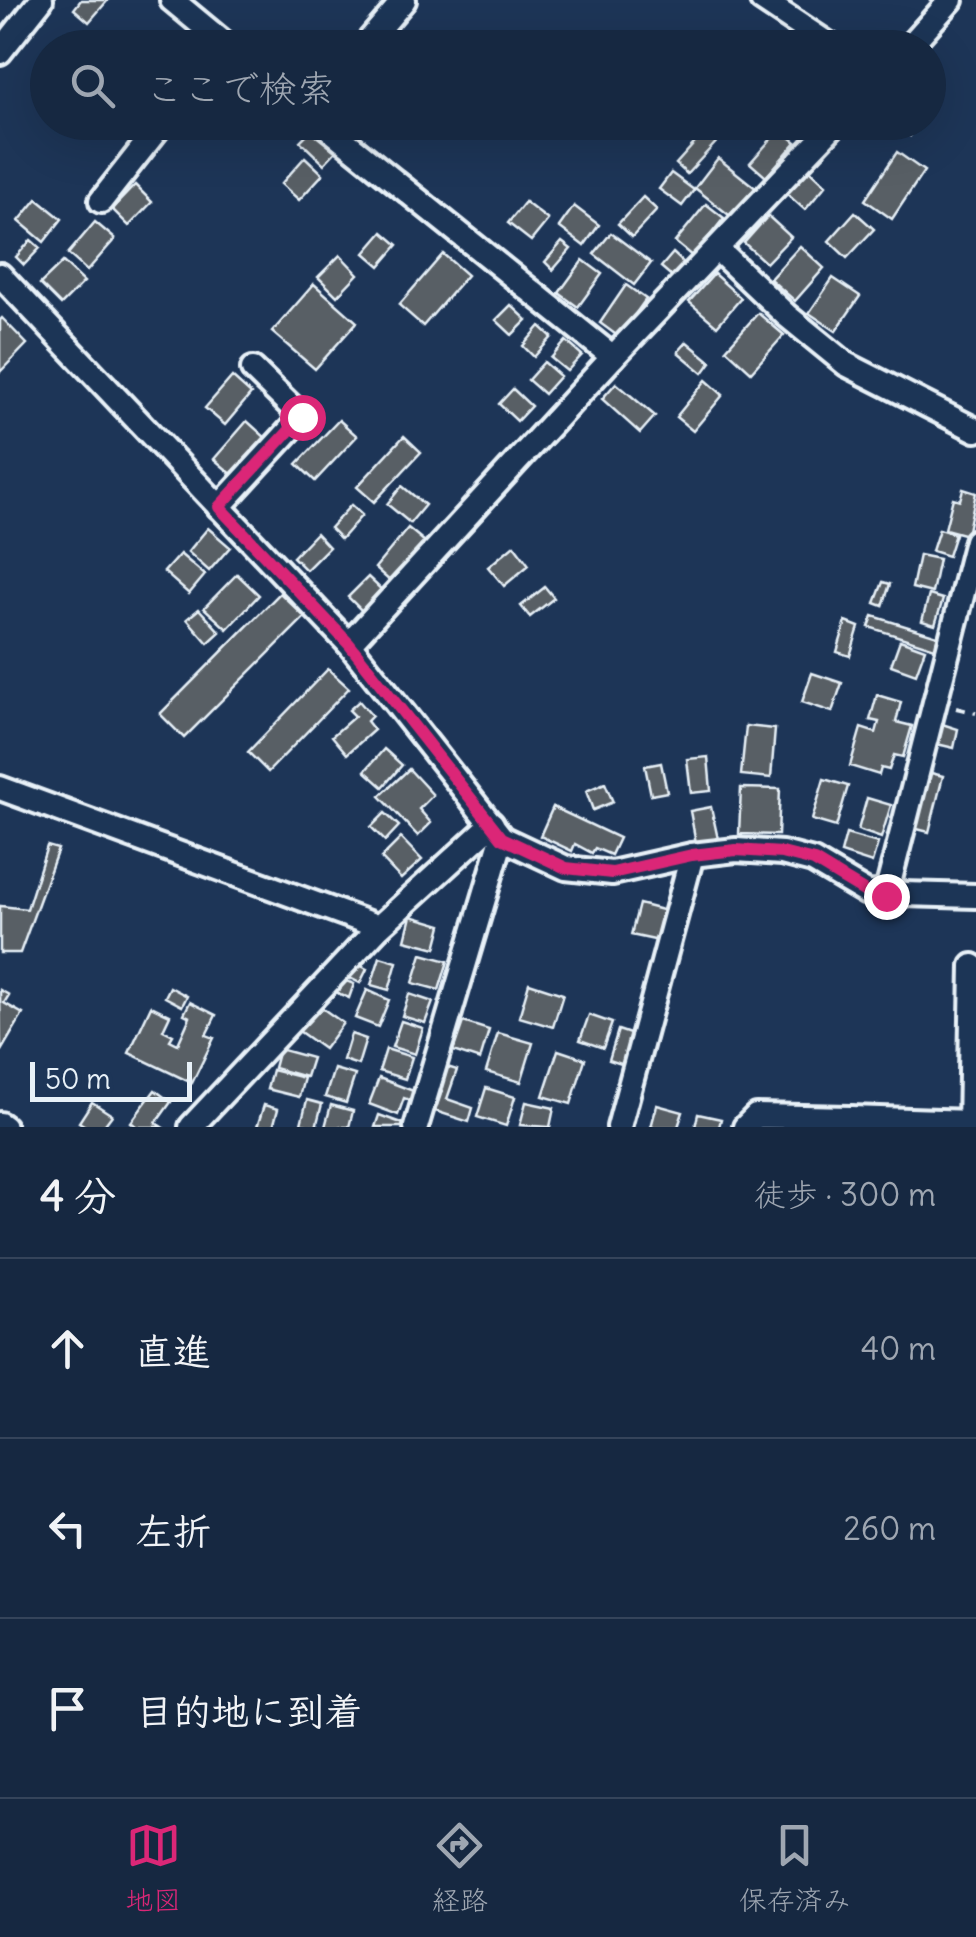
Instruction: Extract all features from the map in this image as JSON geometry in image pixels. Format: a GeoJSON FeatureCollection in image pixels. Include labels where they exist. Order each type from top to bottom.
{"type":"FeatureCollection","features":[{"type":"Feature","properties":{"kind":"street"},"geometry":{"type":"LineString","coordinates":[[0,52],[41,0]]}},
{"type":"Feature","properties":{"kind":"street"},"geometry":{"type":"LineString","coordinates":[[172,0],[207,30]]}},
{"type":"Feature","properties":{"kind":"street"},"geometry":{"type":"LineString","coordinates":[[378,30],[404,0]]}},
{"type":"Feature","properties":{"kind":"street"},"geometry":{"type":"LineString","coordinates":[[762,0],[807,30]]}},
{"type":"Feature","properties":{"kind":"street"},"geometry":{"type":"LineString","coordinates":[[924,30],[951,0]]}},
{"type":"Feature","properties":{"kind":"street"},"geometry":{"type":"LineString","coordinates":[[100,200],[148,140]]}},
{"type":"Feature","properties":{"kind":"street"},"geometry":{"type":"LineString","coordinates":[[343,140],[613,357]]}},
{"type":"Feature","properties":{"kind":"street"},"geometry":{"type":"LineString","coordinates":[[349,644],[613,357],[820,140]]}},
{"type":"Feature","properties":{"kind":"street"},"geometry":{"type":"LineString","coordinates":[[717,249],[786,316],[846,364],[976,430]]}},
{"type":"Feature","properties":{"kind":"street"},"geometry":{"type":"LineString","coordinates":[[0,275],[349,644],[498,831],[566,868],[612,873],[692,855],[736,850],[782,853],[814,861],[867,893],[976,896]]}},
{"type":"Feature","properties":{"kind":"street"},"geometry":{"type":"LineString","coordinates":[[219,507],[302,417],[252,368]]}},
{"type":"Feature","properties":{"kind":"street"},"geometry":{"type":"LineString","coordinates":[[886,896],[976,541]]}},
{"type":"Feature","properties":{"kind":"street"},"geometry":{"type":"LineString","coordinates":[[0,788],[379,927]]}},
{"type":"Feature","properties":{"kind":"street"},"geometry":{"type":"LineString","coordinates":[[191,1127],[379,927],[498,831]]}},
{"type":"Feature","properties":{"kind":"street"},"geometry":{"type":"LineString","coordinates":[[416,1127],[498,831]]}},
{"type":"Feature","properties":{"kind":"street"},"geometry":{"type":"LineString","coordinates":[[619,1127],[692,855]]}},
{"type":"Feature","properties":{"kind":"street"},"geometry":{"type":"LineString","coordinates":[[746,1127],[756,1116],[970,1124],[973,966]]}},
{"type":"Feature","properties":{"kind":"building"},"geometry":{"type":"Polygon","coordinates":[[[81,0],[108,0],[89,22],[74,9],[81,0]]]}},
{"type":"Feature","properties":{"kind":"building"},"geometry":{"type":"Polygon","coordinates":[[[324,140],[336,151],[324,164],[300,141],[324,140]]]}},
{"type":"Feature","properties":{"kind":"building"},"geometry":{"type":"Polygon","coordinates":[[[697,140],[718,140],[687,174],[676,164],[697,140]]]}},
{"type":"Feature","properties":{"kind":"building"},"geometry":{"type":"Polygon","coordinates":[[[770,140],[796,142],[766,177],[750,163],[770,140]]]}},
{"type":"Feature","properties":{"kind":"building"},"geometry":{"type":"Polygon","coordinates":[[[897,152],[924,171],[892,219],[865,200],[897,152]]]}},
{"type":"Feature","properties":{"kind":"building"},"geometry":{"type":"Polygon","coordinates":[[[305,157],[323,174],[299,200],[281,184],[305,157]]]}},
{"type":"Feature","properties":{"kind":"building"},"geometry":{"type":"Polygon","coordinates":[[[718,158],[758,190],[734,219],[695,188],[718,158]]]}},
{"type":"Feature","properties":{"kind":"building"},"geometry":{"type":"Polygon","coordinates":[[[809,169],[826,185],[805,210],[787,194],[809,169]]]}},
{"type":"Feature","properties":{"kind":"building"},"geometry":{"type":"Polygon","coordinates":[[[671,173],[694,190],[682,206],[659,189],[671,173]]]}},
{"type":"Feature","properties":{"kind":"building"},"geometry":{"type":"Polygon","coordinates":[[[135,185],[152,202],[129,226],[112,209],[135,185]]]}},
{"type":"Feature","properties":{"kind":"building"},"geometry":{"type":"Polygon","coordinates":[[[643,197],[657,210],[632,237],[618,224],[643,197]]]}},
{"type":"Feature","properties":{"kind":"building"},"geometry":{"type":"Polygon","coordinates":[[[37,199],[62,219],[44,242],[19,221],[37,199]]]}},
{"type":"Feature","properties":{"kind":"building"},"geometry":{"type":"Polygon","coordinates":[[[525,202],[548,220],[531,241],[508,223],[525,202]]]}},
{"type":"Feature","properties":{"kind":"building"},"geometry":{"type":"Polygon","coordinates":[[[706,204],[724,218],[693,257],[675,242],[706,204]]]}},
{"type":"Feature","properties":{"kind":"building"},"geometry":{"type":"Polygon","coordinates":[[[574,206],[599,225],[584,246],[559,227],[574,206]]]}},
{"type":"Feature","properties":{"kind":"building"},"geometry":{"type":"Polygon","coordinates":[[[855,212],[874,229],[847,258],[829,241],[855,212]]]}},
{"type":"Feature","properties":{"kind":"building"},"geometry":{"type":"Polygon","coordinates":[[[768,216],[791,237],[766,263],[744,243],[768,216]]]}},
{"type":"Feature","properties":{"kind":"building"},"geometry":{"type":"Polygon","coordinates":[[[95,222],[115,239],[87,271],[68,254],[95,222]]]}},
{"type":"Feature","properties":{"kind":"building"},"geometry":{"type":"Polygon","coordinates":[[[383,232],[398,245],[380,266],[365,253],[383,232]]]}},
{"type":"Feature","properties":{"kind":"building"},"geometry":{"type":"Polygon","coordinates":[[[611,233],[651,263],[634,285],[594,254],[611,233]]]}},
{"type":"Feature","properties":{"kind":"building"},"geometry":{"type":"Polygon","coordinates":[[[31,240],[40,248],[24,265],[16,257],[31,240]]]}},
{"type":"Feature","properties":{"kind":"building"},"geometry":{"type":"Polygon","coordinates":[[[562,242],[571,249],[553,270],[545,262],[562,242]]]}},
{"type":"Feature","properties":{"kind":"building"},"geometry":{"type":"Polygon","coordinates":[[[800,246],[824,268],[795,301],[770,279],[800,246]]]}},
{"type":"Feature","properties":{"kind":"building"},"geometry":{"type":"Polygon","coordinates":[[[673,253],[687,266],[675,279],[661,267],[673,253]]]}},
{"type":"Feature","properties":{"kind":"building"},"geometry":{"type":"Polygon","coordinates":[[[443,254],[467,275],[423,326],[399,305],[443,254]]]}},
{"type":"Feature","properties":{"kind":"building"},"geometry":{"type":"Polygon","coordinates":[[[340,255],[358,274],[337,296],[318,277],[340,255]]]}},
{"type":"Feature","properties":{"kind":"building"},"geometry":{"type":"Polygon","coordinates":[[[583,260],[602,274],[578,307],[559,293],[583,260]]]}},
{"type":"Feature","properties":{"kind":"building"},"geometry":{"type":"Polygon","coordinates":[[[63,262],[84,282],[61,305],[40,284],[63,262]]]}},
{"type":"Feature","properties":{"kind":"building"},"geometry":{"type":"Polygon","coordinates":[[[714,274],[741,298],[717,326],[689,302],[714,274]]]}},
{"type":"Feature","properties":{"kind":"building"},"geometry":{"type":"Polygon","coordinates":[[[833,278],[860,296],[836,331],[809,313],[833,278]]]}},
{"type":"Feature","properties":{"kind":"building"},"geometry":{"type":"Polygon","coordinates":[[[314,284],[357,322],[315,369],[272,332],[314,284]]]}},
{"type":"Feature","properties":{"kind":"building"},"geometry":{"type":"Polygon","coordinates":[[[626,285],[646,299],[619,337],[600,323],[626,285]]]}},
{"type":"Feature","properties":{"kind":"building"},"geometry":{"type":"Polygon","coordinates":[[[511,305],[527,320],[512,335],[496,320],[511,305]]]}},
{"type":"Feature","properties":{"kind":"building"},"geometry":{"type":"Polygon","coordinates":[[[758,313],[784,335],[751,372],[726,349],[758,313]]]}},
{"type":"Feature","properties":{"kind":"building"},"geometry":{"type":"Polygon","coordinates":[[[0,320],[27,344],[0,372],[0,320]]]}},
{"type":"Feature","properties":{"kind":"building"},"geometry":{"type":"Polygon","coordinates":[[[540,326],[552,337],[534,357],[523,346],[540,326]]]}},
{"type":"Feature","properties":{"kind":"building"},"geometry":{"type":"Polygon","coordinates":[[[566,341],[582,355],[567,371],[551,358],[566,341]]]}},
{"type":"Feature","properties":{"kind":"building"},"geometry":{"type":"Polygon","coordinates":[[[687,342],[711,362],[703,373],[678,352],[687,342]]]}},
{"type":"Feature","properties":{"kind":"building"},"geometry":{"type":"Polygon","coordinates":[[[544,362],[560,376],[544,394],[528,380],[544,362]]]}},
{"type":"Feature","properties":{"kind":"building"},"geometry":{"type":"Polygon","coordinates":[[[232,377],[251,394],[225,425],[205,408],[232,377]]]}},
{"type":"Feature","properties":{"kind":"building"},"geometry":{"type":"Polygon","coordinates":[[[706,380],[723,395],[693,431],[676,417],[706,380]]]}},
{"type":"Feature","properties":{"kind":"building"},"geometry":{"type":"Polygon","coordinates":[[[616,383],[655,416],[640,433],[602,399],[616,383]]]}},
{"type":"Feature","properties":{"kind":"building"},"geometry":{"type":"Polygon","coordinates":[[[513,389],[531,406],[517,421],[499,404],[513,389]]]}},
{"type":"Feature","properties":{"kind":"building"},"geometry":{"type":"Polygon","coordinates":[[[339,420],[357,436],[315,481],[297,464],[339,420]]]}},
{"type":"Feature","properties":{"kind":"building"},"geometry":{"type":"Polygon","coordinates":[[[247,421],[266,438],[234,476],[214,459],[247,421]]]}},
{"type":"Feature","properties":{"kind":"building"},"geometry":{"type":"Polygon","coordinates":[[[404,436],[421,452],[374,502],[357,487],[404,436]]]}},
{"type":"Feature","properties":{"kind":"building"},"geometry":{"type":"Polygon","coordinates":[[[402,486],[425,505],[410,523],[387,504],[402,486]]]}},
{"type":"Feature","properties":{"kind":"building"},"geometry":{"type":"Polygon","coordinates":[[[963,489],[976,493],[967,535],[945,529],[953,498],[960,500],[963,489]]]}},
{"type":"Feature","properties":{"kind":"building"},"geometry":{"type":"Polygon","coordinates":[[[351,505],[362,515],[341,539],[330,528],[351,505]]]}},
{"type":"Feature","properties":{"kind":"building"},"geometry":{"type":"Polygon","coordinates":[[[208,528],[230,547],[209,571],[188,552],[208,528]]]}},
{"type":"Feature","properties":{"kind":"building"},"geometry":{"type":"Polygon","coordinates":[[[408,528],[425,542],[391,582],[375,568],[408,528]]]}},
{"type":"Feature","properties":{"kind":"building"},"geometry":{"type":"Polygon","coordinates":[[[939,529],[955,534],[948,556],[932,551],[939,529]]]}},
{"type":"Feature","properties":{"kind":"building"},"geometry":{"type":"Polygon","coordinates":[[[316,533],[329,547],[306,570],[293,557],[316,533]]]}},
{"type":"Feature","properties":{"kind":"building"},"geometry":{"type":"Polygon","coordinates":[[[514,545],[529,565],[504,586],[488,567],[514,545]]]}},
{"type":"Feature","properties":{"kind":"building"},"geometry":{"type":"Polygon","coordinates":[[[180,554],[205,575],[189,594],[164,572],[180,554]]]}},
{"type":"Feature","properties":{"kind":"building"},"geometry":{"type":"Polygon","coordinates":[[[919,555],[939,559],[932,593],[912,588],[919,555]]]}},
{"type":"Feature","properties":{"kind":"building"},"geometry":{"type":"Polygon","coordinates":[[[237,574],[259,595],[227,629],[204,608],[237,574]]]}},
{"type":"Feature","properties":{"kind":"building"},"geometry":{"type":"Polygon","coordinates":[[[368,577],[385,593],[365,614],[348,597],[368,577]]]}},
{"type":"Feature","properties":{"kind":"building"},"geometry":{"type":"Polygon","coordinates":[[[883,582],[890,584],[883,606],[875,603],[883,582]]]}},
{"type":"Feature","properties":{"kind":"building"},"geometry":{"type":"Polygon","coordinates":[[[545,587],[554,598],[530,617],[521,606],[545,587]]]}},
{"type":"Feature","properties":{"kind":"building"},"geometry":{"type":"Polygon","coordinates":[[[280,593],[305,617],[184,738],[160,714],[280,593]]]}},
{"type":"Feature","properties":{"kind":"building"},"geometry":{"type":"Polygon","coordinates":[[[929,595],[943,599],[935,625],[922,621],[929,595]]]}},
{"type":"Feature","properties":{"kind":"building"},"geometry":{"type":"Polygon","coordinates":[[[199,609],[220,632],[208,643],[187,619],[199,609]]]}},
{"type":"Feature","properties":{"kind":"building"},"geometry":{"type":"Polygon","coordinates":[[[873,616],[941,637],[938,649],[869,627],[873,616]]]}},
{"type":"Feature","properties":{"kind":"building"},"geometry":{"type":"Polygon","coordinates":[[[846,622],[859,627],[850,656],[837,652],[846,622]]]}},
{"type":"Feature","properties":{"kind":"building"},"geometry":{"type":"Polygon","coordinates":[[[900,640],[925,649],[916,674],[891,665],[900,640]]]}},
{"type":"Feature","properties":{"kind":"building"},"geometry":{"type":"Polygon","coordinates":[[[328,669],[349,688],[268,772],[248,752],[328,669]]]}},
{"type":"Feature","properties":{"kind":"building"},"geometry":{"type":"Polygon","coordinates":[[[812,673],[842,683],[832,712],[802,702],[812,673]]]}},
{"type":"Feature","properties":{"kind":"building"},"geometry":{"type":"Polygon","coordinates":[[[877,695],[901,702],[896,722],[912,726],[903,757],[894,755],[889,770],[881,768],[879,775],[850,766],[861,728],[876,733],[879,722],[870,720],[877,695]]]}},
{"type":"Feature","properties":{"kind":"building"},"geometry":{"type":"Polygon","coordinates":[[[359,701],[372,716],[367,721],[374,730],[347,754],[332,736],[355,716],[349,710],[359,701]]]}},
{"type":"Feature","properties":{"kind":"building"},"geometry":{"type":"Polygon","coordinates":[[[942,724],[958,729],[954,748],[937,744],[942,724]]]}},
{"type":"Feature","properties":{"kind":"building"},"geometry":{"type":"Polygon","coordinates":[[[746,726],[775,729],[771,778],[741,775],[746,726]]]}},
{"type":"Feature","properties":{"kind":"building"},"geometry":{"type":"Polygon","coordinates":[[[384,749],[402,765],[383,787],[365,771],[384,749]]]}},
{"type":"Feature","properties":{"kind":"building"},"geometry":{"type":"Polygon","coordinates":[[[708,757],[711,791],[691,793],[687,759],[708,757]]]}},
{"type":"Feature","properties":{"kind":"building"},"geometry":{"type":"Polygon","coordinates":[[[661,763],[667,792],[651,795],[645,766],[661,763]]]}},
{"type":"Feature","properties":{"kind":"building"},"geometry":{"type":"Polygon","coordinates":[[[409,769],[433,795],[419,809],[431,823],[418,836],[380,796],[409,769]]]}},
{"type":"Feature","properties":{"kind":"building"},"geometry":{"type":"Polygon","coordinates":[[[927,772],[943,776],[929,832],[913,828],[927,772]]]}},
{"type":"Feature","properties":{"kind":"building"},"geometry":{"type":"Polygon","coordinates":[[[824,779],[848,786],[836,827],[812,820],[824,779]]]}},
{"type":"Feature","properties":{"kind":"building"},"geometry":{"type":"Polygon","coordinates":[[[605,783],[613,802],[593,810],[586,791],[605,783]]]}},
{"type":"Feature","properties":{"kind":"building"},"geometry":{"type":"Polygon","coordinates":[[[741,788],[780,789],[778,835],[739,834],[741,788]]]}},
{"type":"Feature","properties":{"kind":"building"},"geometry":{"type":"Polygon","coordinates":[[[867,798],[891,805],[881,838],[858,830],[867,798]]]}},
{"type":"Feature","properties":{"kind":"building"},"geometry":{"type":"Polygon","coordinates":[[[553,807],[619,838],[611,855],[595,848],[592,853],[575,844],[572,851],[540,836],[553,807]]]}},
{"type":"Feature","properties":{"kind":"building"},"geometry":{"type":"Polygon","coordinates":[[[711,807],[718,839],[696,843],[690,811],[711,807]]]}},
{"type":"Feature","properties":{"kind":"building"},"geometry":{"type":"Polygon","coordinates":[[[385,813],[399,826],[385,841],[371,827],[385,813]]]}},
{"type":"Feature","properties":{"kind":"building"},"geometry":{"type":"Polygon","coordinates":[[[846,834],[878,843],[872,863],[841,853],[846,834]]]}},
{"type":"Feature","properties":{"kind":"building"},"geometry":{"type":"Polygon","coordinates":[[[401,838],[422,860],[401,879],[381,858],[401,838]]]}},
{"type":"Feature","properties":{"kind":"building"},"geometry":{"type":"Polygon","coordinates":[[[47,846],[58,849],[20,953],[0,953],[0,906],[27,909],[47,846]]]}},
{"type":"Feature","properties":{"kind":"building"},"geometry":{"type":"Polygon","coordinates":[[[639,904],[666,911],[659,941],[631,935],[639,904]]]}},
{"type":"Feature","properties":{"kind":"building"},"geometry":{"type":"Polygon","coordinates":[[[411,916],[442,925],[436,948],[405,940],[411,916]]]}},
{"type":"Feature","properties":{"kind":"building"},"geometry":{"type":"Polygon","coordinates":[[[422,954],[448,961],[439,990],[413,983],[422,954]]]}},
{"type":"Feature","properties":{"kind":"building"},"geometry":{"type":"Polygon","coordinates":[[[380,957],[397,962],[389,990],[371,985],[380,957]]]}},
{"type":"Feature","properties":{"kind":"building"},"geometry":{"type":"Polygon","coordinates":[[[355,963],[367,969],[360,983],[348,977],[355,963]]]}},
{"type":"Feature","properties":{"kind":"building"},"geometry":{"type":"Polygon","coordinates":[[[339,978],[354,984],[349,998],[333,991],[339,978]]]}},
{"type":"Feature","properties":{"kind":"building"},"geometry":{"type":"Polygon","coordinates":[[[529,983],[563,994],[553,1027],[519,1017],[529,983]]]}},
{"type":"Feature","properties":{"kind":"building"},"geometry":{"type":"Polygon","coordinates":[[[170,987],[187,996],[182,1006],[165,997],[170,987]]]}},
{"type":"Feature","properties":{"kind":"building"},"geometry":{"type":"Polygon","coordinates":[[[0,990],[9,995],[4,1003],[23,1014],[1,1051],[0,990]]]}},
{"type":"Feature","properties":{"kind":"building"},"geometry":{"type":"Polygon","coordinates":[[[367,990],[389,1000],[378,1027],[355,1018],[367,990]]]}},
{"type":"Feature","properties":{"kind":"building"},"geometry":{"type":"Polygon","coordinates":[[[409,994],[433,1002],[425,1023],[402,1016],[409,994]]]}},
{"type":"Feature","properties":{"kind":"building"},"geometry":{"type":"Polygon","coordinates":[[[190,1002],[216,1015],[206,1035],[214,1038],[192,1083],[129,1053],[151,1006],[170,1015],[163,1030],[173,1035],[170,1040],[178,1044],[190,1017],[184,1014],[190,1002]]]}},
{"type":"Feature","properties":{"kind":"building"},"geometry":{"type":"Polygon","coordinates":[[[315,1003],[343,1023],[324,1049],[296,1029],[315,1003]]]}},
{"type":"Feature","properties":{"kind":"building"},"geometry":{"type":"Polygon","coordinates":[[[589,1015],[612,1023],[603,1048],[580,1040],[589,1015]]]}},
{"type":"Feature","properties":{"kind":"building"},"geometry":{"type":"Polygon","coordinates":[[[401,1021],[423,1028],[415,1054],[392,1047],[401,1021]]]}},
{"type":"Feature","properties":{"kind":"building"},"geometry":{"type":"Polygon","coordinates":[[[463,1022],[489,1030],[480,1060],[453,1051],[463,1022]]]}},
{"type":"Feature","properties":{"kind":"building"},"geometry":{"type":"Polygon","coordinates":[[[618,1030],[636,1036],[627,1066],[609,1060],[618,1030]]]}},
{"type":"Feature","properties":{"kind":"building"},"geometry":{"type":"Polygon","coordinates":[[[498,1033],[533,1043],[521,1082],[486,1072],[498,1033]]]}},
{"type":"Feature","properties":{"kind":"building"},"geometry":{"type":"Polygon","coordinates":[[[351,1034],[366,1039],[358,1065],[343,1060],[351,1034]]]}},
{"type":"Feature","properties":{"kind":"building"},"geometry":{"type":"Polygon","coordinates":[[[279,1049],[312,1058],[306,1077],[274,1068],[279,1049]]]}},
{"type":"Feature","properties":{"kind":"building"},"geometry":{"type":"Polygon","coordinates":[[[386,1049],[412,1057],[405,1079],[379,1071],[386,1049]]]}},
{"type":"Feature","properties":{"kind":"building"},"geometry":{"type":"Polygon","coordinates":[[[558,1050],[585,1059],[571,1104],[543,1096],[558,1050]]]}},
{"type":"Feature","properties":{"kind":"building"},"geometry":{"type":"Polygon","coordinates":[[[444,1066],[457,1070],[447,1099],[473,1108],[469,1122],[435,1111],[442,1091],[436,1089],[444,1066]]]}},
{"type":"Feature","properties":{"kind":"building"},"geometry":{"type":"Polygon","coordinates":[[[334,1069],[355,1075],[346,1103],[325,1097],[334,1069]]]}},
{"type":"Feature","properties":{"kind":"building"},"geometry":{"type":"Polygon","coordinates":[[[272,1070],[304,1078],[299,1097],[267,1089],[272,1070]]]}},
{"type":"Feature","properties":{"kind":"building"},"geometry":{"type":"Polygon","coordinates":[[[379,1078],[416,1092],[412,1101],[404,1098],[398,1115],[369,1104],[379,1078]]]}},
{"type":"Feature","properties":{"kind":"building"},"geometry":{"type":"Polygon","coordinates":[[[486,1088],[515,1097],[506,1126],[477,1117],[486,1088]]]}},
{"type":"Feature","properties":{"kind":"building"},"geometry":{"type":"Polygon","coordinates":[[[155,1090],[171,1102],[156,1123],[162,1127],[137,1127],[131,1122],[155,1090]]]}},
{"type":"Feature","properties":{"kind":"building"},"geometry":{"type":"Polygon","coordinates":[[[307,1100],[322,1104],[316,1127],[301,1124],[307,1100]]]}},
{"type":"Feature","properties":{"kind":"building"},"geometry":{"type":"Polygon","coordinates":[[[92,1102],[112,1115],[103,1127],[87,1127],[79,1122],[92,1102]]]}},
{"type":"Feature","properties":{"kind":"building"},"geometry":{"type":"Polygon","coordinates":[[[526,1102],[554,1108],[550,1127],[520,1125],[526,1102]]]}},
{"type":"Feature","properties":{"kind":"building"},"geometry":{"type":"Polygon","coordinates":[[[264,1105],[278,1109],[273,1127],[257,1127],[264,1105]]]}},
{"type":"Feature","properties":{"kind":"building"},"geometry":{"type":"Polygon","coordinates":[[[331,1105],[353,1111],[349,1127],[325,1127],[331,1105]]]}},
{"type":"Feature","properties":{"kind":"building"},"geometry":{"type":"Polygon","coordinates":[[[657,1105],[683,1112],[678,1127],[651,1127],[657,1105]]]}},
{"type":"Feature","properties":{"kind":"building"},"geometry":{"type":"Polygon","coordinates":[[[698,1114],[721,1119],[719,1127],[695,1127],[698,1114]]]}},
{"type":"Feature","properties":{"kind":"building"},"geometry":{"type":"Polygon","coordinates":[[[379,1115],[404,1124],[403,1127],[375,1127],[379,1115]]]}},
{"type":"Feature","properties":{"kind":"route"},"geometry":{"type":"LineString","coordinates":[[302,417],[219,507],[349,644],[502,838],[566,868],[612,873],[692,855],[736,850],[782,853],[814,861],[867,893],[886,896]]}}]}
